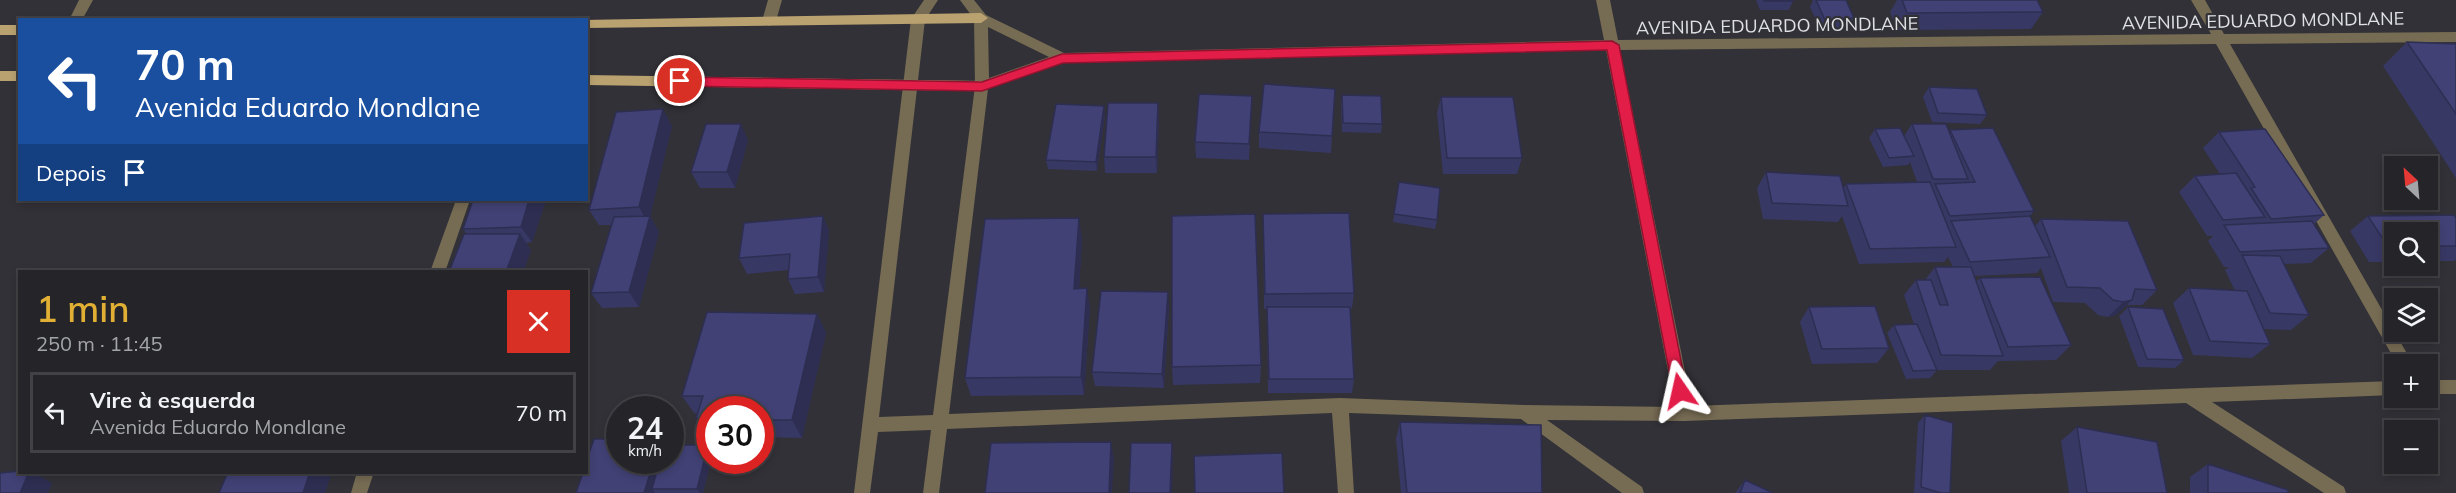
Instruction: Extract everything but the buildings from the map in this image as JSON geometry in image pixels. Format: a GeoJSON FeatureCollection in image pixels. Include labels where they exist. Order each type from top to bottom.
{"type":"FeatureCollection","features":[{"type":"Feature","properties":{"kind":"main road","name":"AVENIDA EDUARDO MONDLANE"},"geometry":{"type":"LineString","coordinates":[[588,23],[981,18]]}},
{"type":"Feature","properties":{"kind":"main road"},"geometry":{"type":"LineString","coordinates":[[0,30],[18,30]]}},
{"type":"Feature","properties":{"kind":"main road"},"geometry":{"type":"LineString","coordinates":[[0,76],[18,76]]}},
{"type":"Feature","properties":{"kind":"main road","name":"AVENIDA EDUARDO MONDLANE"},"geometry":{"type":"LineString","coordinates":[[588,80],[982,86]]}},
{"type":"Feature","properties":{"kind":"street"},"geometry":{"type":"LineString","coordinates":[[76,18],[86,0]]}},
{"type":"Feature","properties":{"kind":"street"},"geometry":{"type":"LineString","coordinates":[[769,21],[775,0]]}},
{"type":"Feature","properties":{"kind":"street"},"geometry":{"type":"LineString","coordinates":[[862,493],[918,19],[931,0]]}},
{"type":"Feature","properties":{"kind":"street"},"geometry":{"type":"LineString","coordinates":[[931,493],[982,86],[981,18],[967,0]]}},
{"type":"Feature","properties":{"kind":"street"},"geometry":{"type":"LineString","coordinates":[[1603,0],[1684,414]]}},
{"type":"Feature","properties":{"kind":"street"},"geometry":{"type":"LineString","coordinates":[[2198,0],[2399,354]]}},
{"type":"Feature","properties":{"kind":"street","name":"AVENIDA EDUARDO MONDLANE"},"geometry":{"type":"LineString","coordinates":[[981,18],[1062,58]]}},
{"type":"Feature","properties":{"kind":"street","name":"AVENIDA EDUARDO MONDLANE"},"geometry":{"type":"LineString","coordinates":[[982,86],[1062,58],[1612,45],[2456,37]]}},
{"type":"Feature","properties":{"kind":"street"},"geometry":{"type":"LineString","coordinates":[[438,270],[462,201]]}},
{"type":"Feature","properties":{"kind":"street"},"geometry":{"type":"LineString","coordinates":[[2438,387],[2456,387]]}},
{"type":"Feature","properties":{"kind":"street"},"geometry":{"type":"LineString","coordinates":[[871,425],[1340,405],[1524,412],[1684,414],[2384,388]]}},
{"type":"Feature","properties":{"kind":"street"},"geometry":{"type":"LineString","coordinates":[[2188,395],[2338,493]]}},
{"type":"Feature","properties":{"kind":"street"},"geometry":{"type":"LineString","coordinates":[[1340,405],[1346,493]]}},
{"type":"Feature","properties":{"kind":"street"},"geometry":{"type":"LineString","coordinates":[[1524,412],[1636,493]]}},
{"type":"Feature","properties":{"kind":"street"},"geometry":{"type":"LineString","coordinates":[[359,493],[365,474]]}},
{"type":"Feature","properties":{"kind":"route"},"geometry":{"type":"LineString","coordinates":[[680,81],[982,86],[1062,58],[1612,45],[1680,391]]}}]}
